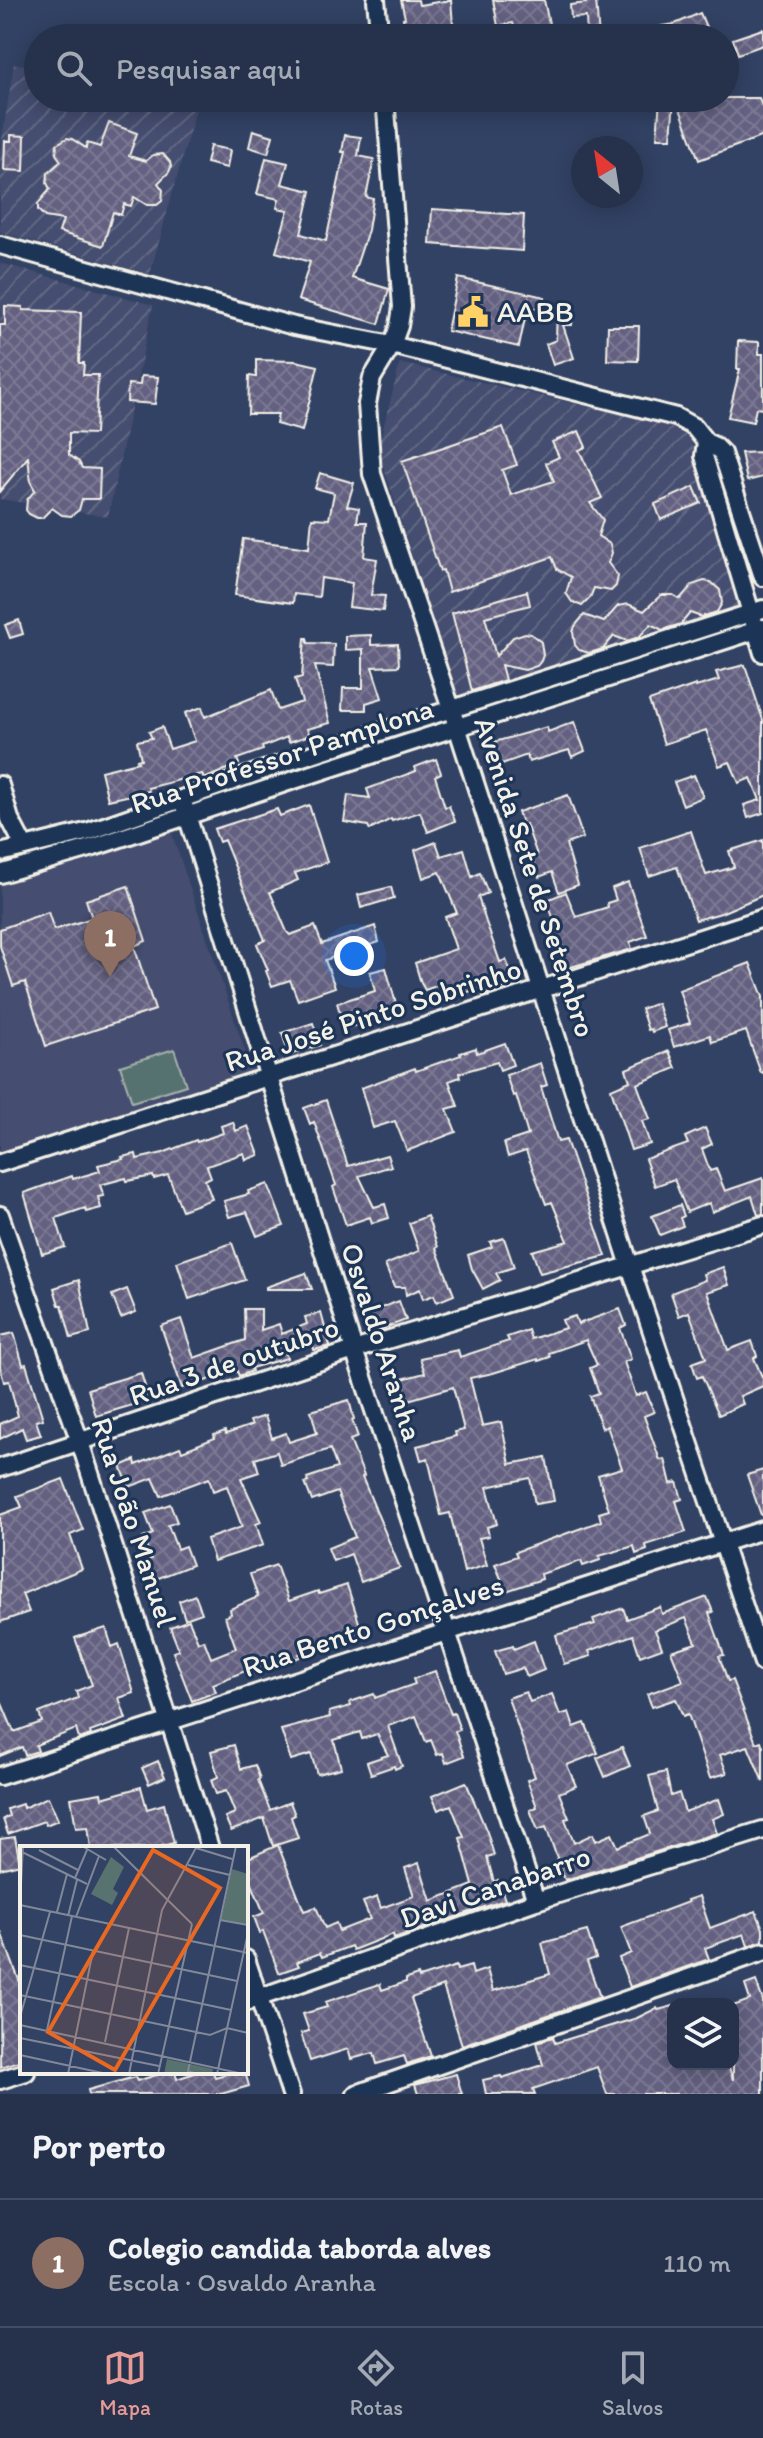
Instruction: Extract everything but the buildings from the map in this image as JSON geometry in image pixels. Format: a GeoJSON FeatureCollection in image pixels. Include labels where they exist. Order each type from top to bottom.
{"type":"FeatureCollection","features":[{"type":"Feature","properties":{"kind":"street"},"geometry":{"type":"LineString","coordinates":[[376,0],[379,24]]}},
{"type":"Feature","properties":{"kind":"street","name":"Avenida Sete de Setembro"},"geometry":{"type":"LineString","coordinates":[[386,112],[402,307],[392,345],[372,378],[367,404],[372,474],[763,1663]]}},
{"type":"Feature","properties":{"kind":"street"},"geometry":{"type":"LineString","coordinates":[[0,245],[294,326],[392,345],[676,417],[694,427],[706,442],[722,453],[763,577]]}},
{"type":"Feature","properties":{"kind":"street"},"geometry":{"type":"LineString","coordinates":[[706,442],[704,456],[758,620],[763,653]]}},
{"type":"Feature","properties":{"kind":"street","name":"Rua Professor Pamplona"},"geometry":{"type":"LineString","coordinates":[[0,853],[90,831],[287,762],[598,664],[758,620]]}},
{"type":"Feature","properties":{"kind":"street","name":"Rua Professor Pamplona"},"geometry":{"type":"LineString","coordinates":[[0,874],[94,847],[604,680],[758,620]]}},
{"type":"Feature","properties":{"kind":"street"},"geometry":{"type":"LineString","coordinates":[[598,664],[604,680]]}},
{"type":"Feature","properties":{"kind":"street"},"geometry":{"type":"LineString","coordinates":[[287,762],[294,780]]}},
{"type":"Feature","properties":{"kind":"street"},"geometry":{"type":"LineString","coordinates":[[0,785],[10,819],[24,846]]}},
{"type":"Feature","properties":{"kind":"street","name":"Osvaldo Aranha"},"geometry":{"type":"LineString","coordinates":[[182,799],[354,1350],[536,1901]]}},
{"type":"Feature","properties":{"kind":"street"},"geometry":{"type":"LineString","coordinates":[[90,831],[94,847]]}},
{"type":"Feature","properties":{"kind":"street","name":"Rua José Pinto Sobrinho"},"geometry":{"type":"LineString","coordinates":[[0,1163],[763,918]]}},
{"type":"Feature","properties":{"kind":"street","name":"Rua João Manuel"},"geometry":{"type":"LineString","coordinates":[[0,1215],[80,1442],[209,1846]]}},
{"type":"Feature","properties":{"kind":"street","name":"Rua 3 de outubro"},"geometry":{"type":"LineString","coordinates":[[0,1468],[354,1350],[763,1225]]}},
{"type":"Feature","properties":{"kind":"street","name":"Rua Bento Gonçalves"},"geometry":{"type":"LineString","coordinates":[[0,1776],[763,1530]]}},
{"type":"Feature","properties":{"kind":"street","name":"Davi Canabarro"},"geometry":{"type":"LineString","coordinates":[[252,2000],[536,1901],[763,1830]]}},
{"type":"Feature","properties":{"kind":"street"},"geometry":{"type":"LineString","coordinates":[[356,2094],[763,1952]]}},
{"type":"Feature","properties":{"kind":"street"},"geometry":{"type":"LineString","coordinates":[[248,1973],[252,2000],[291,2094]]}},
{"type":"Feature","properties":{"kind":"street"},"geometry":{"type":"LineString","coordinates":[[0,2080],[20,2074]]}},
{"type":"Feature","properties":{"kind":"shaded area"},"geometry":{"type":"Polygon","coordinates":[[[14,64],[24,65],[24,112],[195,112],[150,274],[0,232],[0,151],[14,64]]]}},
{"type":"Feature","properties":{"kind":"shaded area"},"geometry":{"type":"Polygon","coordinates":[[[0,263],[153,305],[108,517],[0,499],[0,263]]]}},
{"type":"Feature","properties":{"kind":"shaded area"},"geometry":{"type":"Polygon","coordinates":[[[400,363],[688,430],[742,604],[598,660],[459,702],[382,462],[380,440],[400,363]]]}},
{"type":"Feature","properties":{"kind":"shaded area"},"geometry":{"type":"Polygon","coordinates":[[[170,828],[252,1072],[0,1153],[0,881],[170,828]]]}},
{"type":"Feature","properties":{"kind":"green space"},"geometry":{"type":"Polygon","coordinates":[[[174,1049],[186,1085],[132,1102],[120,1066],[174,1049]]]}},
{"type":"Feature","properties":{"kind":"place","name":"AABB"},"geometry":{"type":"Point","coordinates":[473,312]}},
{"type":"Feature","properties":{"kind":"place","name":"Colegio candida taborda alves"},"geometry":{"type":"Point","coordinates":[110,977]}}]}
